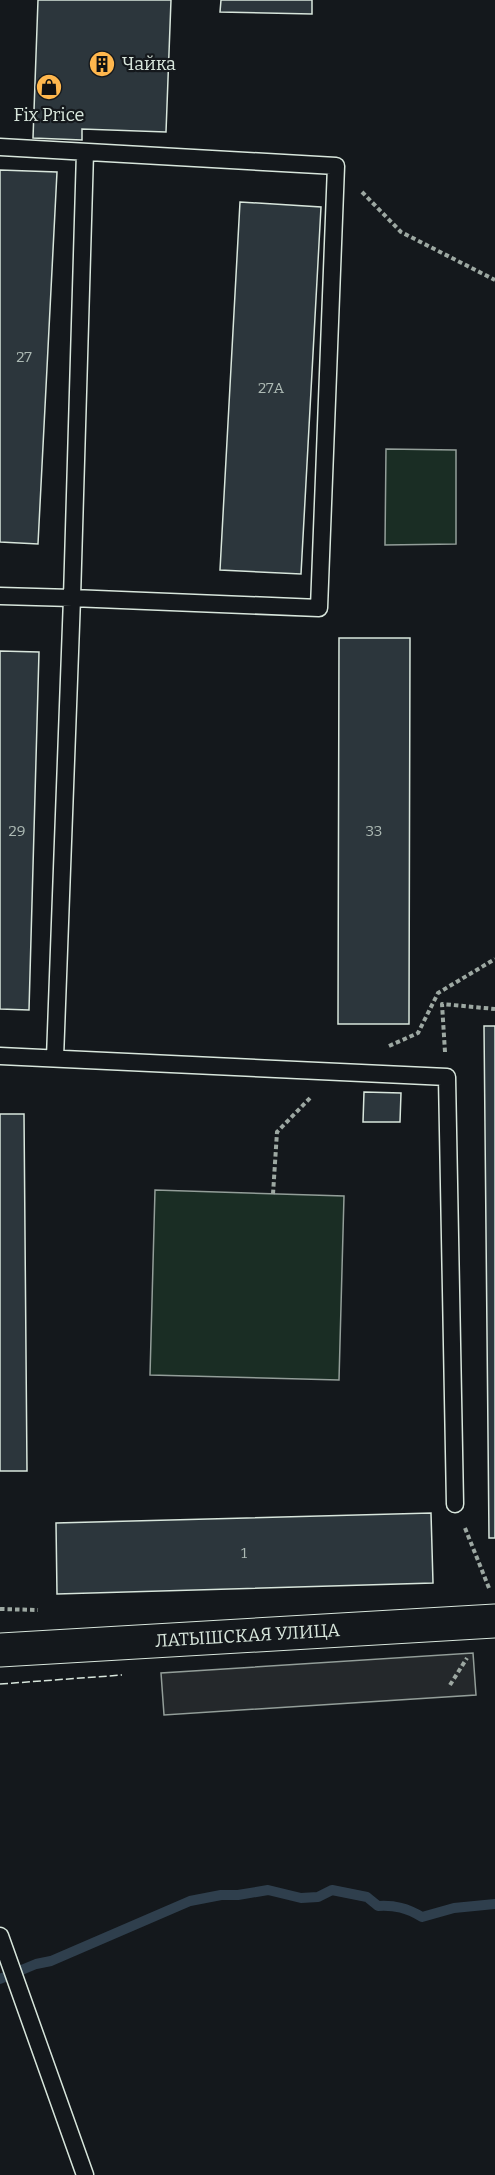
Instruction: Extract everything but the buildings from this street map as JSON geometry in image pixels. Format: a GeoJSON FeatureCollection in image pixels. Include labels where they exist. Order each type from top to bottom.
{"type":"FeatureCollection","features":[{"type":"Feature","properties":{"kind":"street","name":"ЛАТЫШСКАЯ УЛИЦА"},"geometry":{"type":"LineString","coordinates":[[0,1650],[493,1608]]}},
{"type":"Feature","properties":{"kind":"lane"},"geometry":{"type":"LineString","coordinates":[[0,147],[336,166],[319,608],[0,596]]}},
{"type":"Feature","properties":{"kind":"lane"},"geometry":{"type":"LineString","coordinates":[[55,1058],[85,152]]}},
{"type":"Feature","properties":{"kind":"lane"},"geometry":{"type":"LineString","coordinates":[[0,1056],[447,1077],[455,1504]]}},
{"type":"Feature","properties":{"kind":"lane"},"geometry":{"type":"LineString","coordinates":[[3,1943],[85,2175]]}},
{"type":"Feature","properties":{"kind":"path"},"geometry":{"type":"LineString","coordinates":[[336,166],[401,232],[495,280]]}},
{"type":"Feature","properties":{"kind":"path"},"geometry":{"type":"LineString","coordinates":[[447,1077],[442,1004],[495,1009]]}},
{"type":"Feature","properties":{"kind":"path"},"geometry":{"type":"LineString","coordinates":[[455,1504],[493,1608]]}},
{"type":"Feature","properties":{"kind":"path"},"geometry":{"type":"LineString","coordinates":[[450,1684],[467,1658],[476,1657]]}},
{"type":"Feature","properties":{"kind":"green space"},"geometry":{"type":"Polygon","coordinates":[[[386,449],[456,450],[456,544],[385,545],[386,449]]]}},
{"type":"Feature","properties":{"kind":"green space"},"geometry":{"type":"Polygon","coordinates":[[[155,1190],[344,1196],[339,1380],[150,1375],[155,1190]]]}},
{"type":"Feature","properties":{"kind":"shaded area"},"geometry":{"type":"Polygon","coordinates":[[[473,1653],[476,1695],[164,1715],[161,1673],[473,1653]]]}},
{"type":"Feature","properties":{"kind":"waterway"},"geometry":{"type":"LineString","coordinates":[[0,1979],[36,1964],[51,1961],[190,1901],[221,1895],[268,1890],[301,1898],[318,1897],[332,1890],[367,1897],[378,1906],[401,1908],[422,1917],[454,1908],[495,1904]]}},
{"type":"Feature","properties":{"kind":"fence"},"geometry":{"type":"LineString","coordinates":[[0,1684],[122,1675]]}},
{"type":"Feature","properties":{"kind":"place","name":"Чайка"},"geometry":{"type":"Point","coordinates":[102,64]}},
{"type":"Feature","properties":{"kind":"place","name":"Fix Price"},"geometry":{"type":"Point","coordinates":[49,87]}}]}
